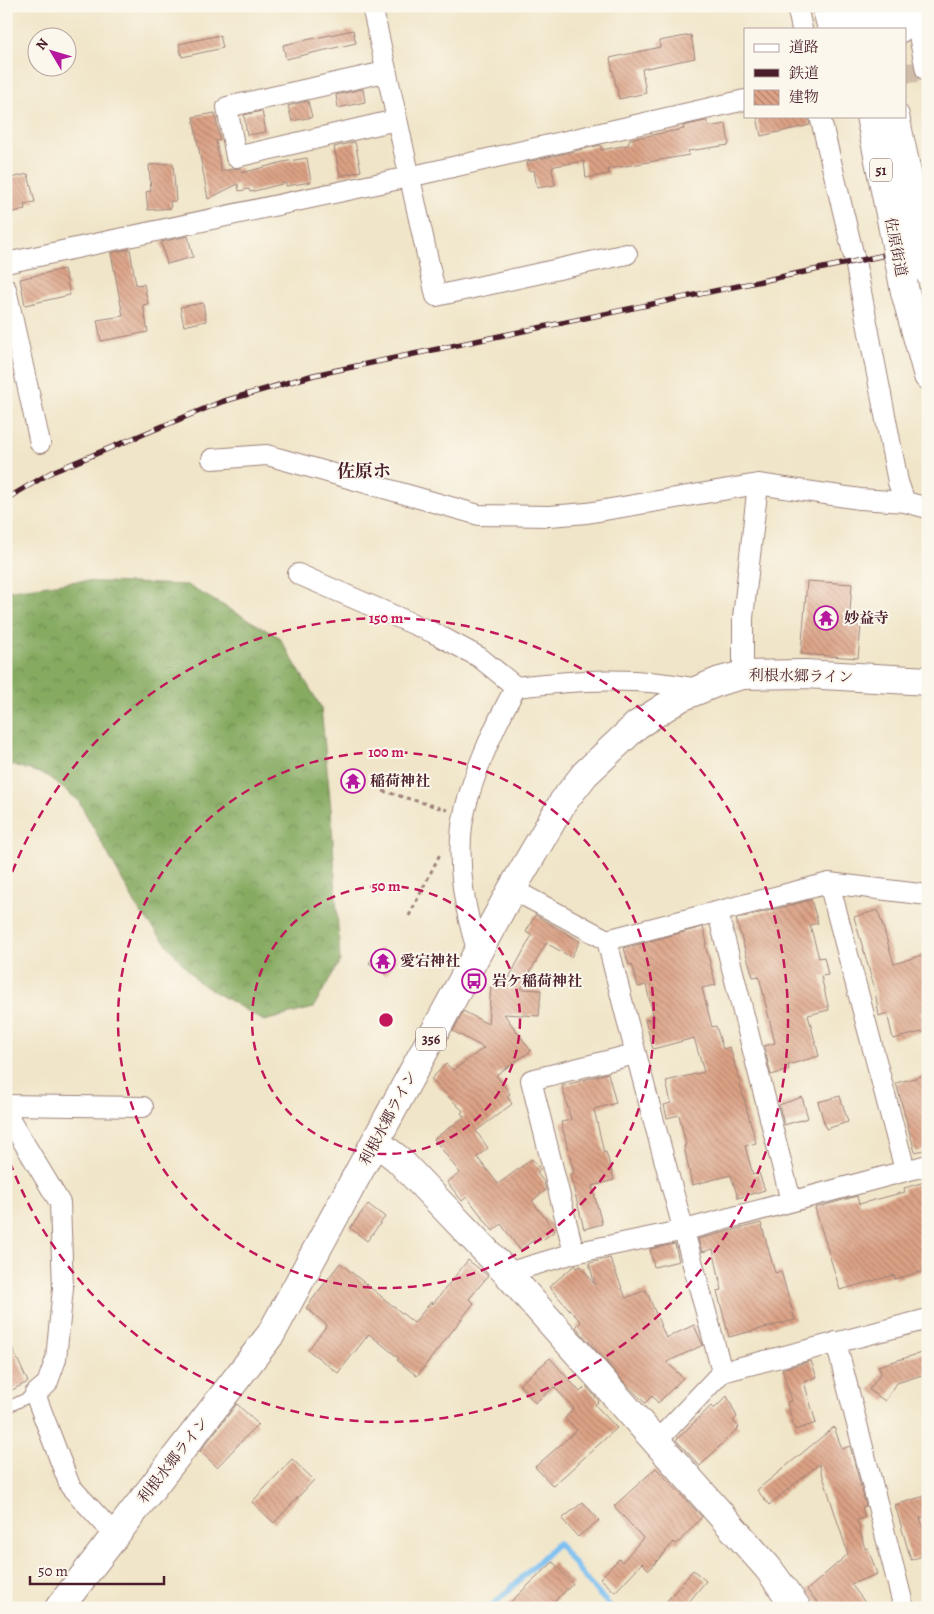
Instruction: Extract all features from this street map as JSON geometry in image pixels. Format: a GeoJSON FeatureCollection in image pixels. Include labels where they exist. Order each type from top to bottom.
{"type":"FeatureCollection","features":[{"type":"Feature","properties":{"kind":"main road"},"geometry":{"type":"LineString","coordinates":[[826,6],[832,28]]}},
{"type":"Feature","properties":{"kind":"main road"},"geometry":{"type":"LineString","coordinates":[[846,6],[851,28]]}},
{"type":"Feature","properties":{"kind":"main road"},"geometry":{"type":"LineString","coordinates":[[872,6],[876,28]]}},
{"type":"Feature","properties":{"kind":"main road"},"geometry":{"type":"LineString","coordinates":[[895,6],[899,28]]}},
{"type":"Feature","properties":{"kind":"main road","name":"佐原街道"},"geometry":{"type":"LineString","coordinates":[[883,120],[904,222],[905,292],[928,376]]}},
{"type":"Feature","properties":{"kind":"main road","name":"佐原街道"},"geometry":{"type":"LineString","coordinates":[[904,222],[928,271]]}},
{"type":"Feature","properties":{"kind":"main road","name":"利根水郷ライン"},"geometry":{"type":"LineString","coordinates":[[59,1608],[271,1334],[512,889],[563,802],[585,774],[638,725],[698,689],[743,675],[805,674],[928,680]]}},
{"type":"Feature","properties":{"kind":"main road"},"geometry":{"type":"LineString","coordinates":[[376,1142],[398,1159],[507,1273],[655,1443],[768,1568],[797,1608]]}},
{"type":"Feature","properties":{"kind":"street"},"geometry":{"type":"LineString","coordinates":[[372,6],[436,296],[627,254]]}},
{"type":"Feature","properties":{"kind":"street"},"geometry":{"type":"LineString","coordinates":[[797,6],[802,28]]}},
{"type":"Feature","properties":{"kind":"street"},"geometry":{"type":"LineString","coordinates":[[913,6],[924,70]]}},
{"type":"Feature","properties":{"kind":"street"},"geometry":{"type":"LineString","coordinates":[[386,72],[226,107],[236,157],[396,120]]}},
{"type":"Feature","properties":{"kind":"street"},"geometry":{"type":"LineString","coordinates":[[6,263],[409,177],[744,100]]}},
{"type":"Feature","properties":{"kind":"street"},"geometry":{"type":"LineString","coordinates":[[820,118],[855,260],[898,482],[905,502]]}},
{"type":"Feature","properties":{"kind":"street"},"geometry":{"type":"LineString","coordinates":[[6,289],[40,443]]}},
{"type":"Feature","properties":{"kind":"street"},"geometry":{"type":"LineString","coordinates":[[212,459],[267,454],[479,515],[549,516],[587,513],[758,484],[860,499],[905,502],[928,508]]}},
{"type":"Feature","properties":{"kind":"street"},"geometry":{"type":"LineString","coordinates":[[743,675],[743,618],[758,484]]}},
{"type":"Feature","properties":{"kind":"street"},"geometry":{"type":"LineString","coordinates":[[298,574],[434,633],[479,657],[516,687],[577,680],[662,681],[698,689]]}},
{"type":"Feature","properties":{"kind":"street"},"geometry":{"type":"LineString","coordinates":[[478,952],[468,921],[462,864],[463,822],[497,723],[516,687]]}},
{"type":"Feature","properties":{"kind":"street"},"geometry":{"type":"LineString","coordinates":[[512,889],[607,940],[829,883],[928,895]]}},
{"type":"Feature","properties":{"kind":"street"},"geometry":{"type":"LineString","coordinates":[[829,883],[905,1170]]}},
{"type":"Feature","properties":{"kind":"street"},"geometry":{"type":"LineString","coordinates":[[718,913],[791,1201]]}},
{"type":"Feature","properties":{"kind":"street"},"geometry":{"type":"LineString","coordinates":[[607,940],[635,1054],[685,1230],[722,1372]]}},
{"type":"Feature","properties":{"kind":"street"},"geometry":{"type":"LineString","coordinates":[[574,1253],[532,1080],[635,1054]]}},
{"type":"Feature","properties":{"kind":"street"},"geometry":{"type":"LineString","coordinates":[[6,1104],[143,1107]]}},
{"type":"Feature","properties":{"kind":"street"},"geometry":{"type":"LineString","coordinates":[[6,1113],[60,1203],[64,1288],[56,1359],[48,1384],[35,1394],[70,1486],[115,1535]]}},
{"type":"Feature","properties":{"kind":"street"},"geometry":{"type":"LineString","coordinates":[[507,1273],[574,1253],[685,1230],[928,1165]]}},
{"type":"Feature","properties":{"kind":"street"},"geometry":{"type":"LineString","coordinates":[[655,1443],[722,1372],[928,1319]]}},
{"type":"Feature","properties":{"kind":"street"},"geometry":{"type":"LineString","coordinates":[[836,1342],[904,1608]]}},
{"type":"Feature","properties":{"kind":"lane"},"geometry":{"type":"LineString","coordinates":[[6,1408],[35,1394]]}},
{"type":"Feature","properties":{"kind":"path"},"geometry":{"type":"LineString","coordinates":[[384,790],[463,822],[443,848],[409,916]]}},
{"type":"Feature","properties":{"kind":"green space"},"geometry":{"type":"Polygon","coordinates":[[[77,581],[187,585],[279,637],[321,707],[331,809],[340,961],[313,1008],[264,1021],[198,982],[140,912],[78,800],[46,775],[6,763],[6,591],[77,581]]]}},
{"type":"Feature","properties":{"kind":"building"},"geometry":{"type":"Polygon","coordinates":[[[353,30],[356,43],[286,59],[283,45],[353,30]]]}},
{"type":"Feature","properties":{"kind":"building"},"geometry":{"type":"Polygon","coordinates":[[[220,35],[223,48],[182,57],[179,44],[220,35]]]}},
{"type":"Feature","properties":{"kind":"building"},"geometry":{"type":"Polygon","coordinates":[[[691,35],[695,58],[642,69],[646,93],[619,99],[610,58],[660,47],[659,41],[691,35]]]}},
{"type":"Feature","properties":{"kind":"building"},"geometry":{"type":"Polygon","coordinates":[[[363,89],[365,102],[338,108],[336,95],[363,89]]]}},
{"type":"Feature","properties":{"kind":"building"},"geometry":{"type":"Polygon","coordinates":[[[308,101],[312,117],[292,121],[288,106],[308,101]]]}},
{"type":"Feature","properties":{"kind":"building"},"geometry":{"type":"Polygon","coordinates":[[[262,111],[266,132],[247,135],[244,115],[262,111]]]}},
{"type":"Feature","properties":{"kind":"building"},"geometry":{"type":"Polygon","coordinates":[[[215,113],[220,140],[216,141],[221,171],[241,168],[242,173],[307,158],[311,182],[286,186],[286,183],[250,192],[249,189],[239,191],[238,184],[208,199],[193,117],[215,113]]]}},
{"type":"Feature","properties":{"kind":"building"},"geometry":{"type":"Polygon","coordinates":[[[757,118],[808,118],[810,125],[761,136],[757,118]]]}},
{"type":"Feature","properties":{"kind":"building"},"geometry":{"type":"Polygon","coordinates":[[[707,121],[708,127],[726,124],[729,145],[688,151],[689,155],[608,169],[609,174],[586,178],[584,161],[555,166],[552,168],[555,185],[537,188],[534,170],[529,171],[527,162],[601,145],[601,150],[628,145],[630,139],[684,129],[683,126],[707,121]]]}},
{"type":"Feature","properties":{"kind":"building"},"geometry":{"type":"Polygon","coordinates":[[[355,142],[361,171],[340,176],[334,147],[355,142]]]}},
{"type":"Feature","properties":{"kind":"building"},"geometry":{"type":"Polygon","coordinates":[[[173,163],[176,201],[170,201],[171,208],[148,210],[146,192],[151,191],[149,165],[173,163]]]}},
{"type":"Feature","properties":{"kind":"building"},"geometry":{"type":"Polygon","coordinates":[[[28,174],[35,202],[24,204],[25,209],[6,214],[6,179],[28,174]]]}},
{"type":"Feature","properties":{"kind":"building"},"geometry":{"type":"Polygon","coordinates":[[[188,236],[193,257],[167,264],[161,242],[188,236]]]}},
{"type":"Feature","properties":{"kind":"building"},"geometry":{"type":"Polygon","coordinates":[[[130,249],[136,285],[144,284],[148,304],[143,305],[148,332],[101,341],[97,320],[123,316],[111,253],[130,249]]]}},
{"type":"Feature","properties":{"kind":"building"},"geometry":{"type":"Polygon","coordinates":[[[64,269],[70,295],[25,305],[20,279],[64,269]]]}},
{"type":"Feature","properties":{"kind":"building"},"geometry":{"type":"Polygon","coordinates":[[[203,303],[206,321],[184,326],[180,307],[203,303]]]}},
{"type":"Feature","properties":{"kind":"building","name":"妙益寺"},"geometry":{"type":"Polygon","coordinates":[[[807,581],[852,584],[849,625],[861,626],[858,658],[801,654],[807,581]]]}},
{"type":"Feature","properties":{"kind":"building"},"geometry":{"type":"Polygon","coordinates":[[[811,900],[818,923],[810,925],[819,958],[824,957],[828,975],[821,976],[829,1010],[808,1015],[819,1056],[788,1065],[789,1070],[771,1075],[764,1046],[775,1043],[759,976],[753,977],[736,919],[811,900]]]}},
{"type":"Feature","properties":{"kind":"building"},"geometry":{"type":"Polygon","coordinates":[[[878,910],[894,964],[928,953],[928,1009],[921,1011],[926,1031],[893,1039],[887,1013],[879,1016],[875,990],[854,917],[878,910]]]}},
{"type":"Feature","properties":{"kind":"building"},"geometry":{"type":"Polygon","coordinates":[[[535,915],[580,941],[571,957],[546,943],[521,989],[541,990],[539,1016],[504,1014],[531,1051],[496,1075],[510,1094],[507,1096],[512,1104],[476,1131],[488,1148],[477,1157],[498,1184],[532,1159],[541,1170],[537,1173],[544,1182],[546,1190],[532,1201],[555,1231],[544,1239],[535,1242],[534,1240],[520,1250],[501,1224],[493,1231],[467,1197],[462,1201],[447,1182],[460,1173],[434,1139],[464,1117],[461,1113],[463,1111],[431,1079],[446,1064],[453,1070],[484,1048],[453,1031],[463,1011],[488,1024],[491,986],[504,987],[532,935],[526,932],[535,915]]]}},
{"type":"Feature","properties":{"kind":"building"},"geometry":{"type":"Polygon","coordinates":[[[703,927],[707,943],[705,944],[716,985],[702,988],[712,1027],[716,1026],[723,1049],[730,1047],[756,1143],[745,1146],[753,1175],[759,1173],[765,1190],[738,1198],[731,1175],[692,1185],[679,1115],[667,1118],[664,1105],[671,1103],[666,1081],[704,1072],[694,1038],[653,1049],[645,1020],[654,1018],[646,985],[638,987],[632,964],[629,965],[624,948],[703,927]]]}},
{"type":"Feature","properties":{"kind":"building","name":"愛宕神社"},"geometry":{"type":"Polygon","coordinates":[[[380,948],[396,960],[386,975],[369,963],[380,948]]]}},
{"type":"Feature","properties":{"kind":"building"},"geometry":{"type":"Polygon","coordinates":[[[608,1073],[616,1103],[594,1109],[604,1153],[606,1152],[614,1180],[592,1186],[602,1224],[584,1229],[570,1174],[574,1173],[561,1122],[571,1120],[562,1086],[608,1073]]]}},
{"type":"Feature","properties":{"kind":"building"},"geometry":{"type":"Polygon","coordinates":[[[926,1075],[928,1082],[928,1149],[915,1152],[896,1083],[926,1075]]]}},
{"type":"Feature","properties":{"kind":"building"},"geometry":{"type":"Polygon","coordinates":[[[840,1096],[848,1122],[826,1129],[818,1102],[840,1096]]]}},
{"type":"Feature","properties":{"kind":"building"},"geometry":{"type":"Polygon","coordinates":[[[802,1097],[808,1118],[784,1125],[779,1105],[802,1097]]]}},
{"type":"Feature","properties":{"kind":"building"},"geometry":{"type":"Polygon","coordinates":[[[928,1181],[928,1270],[895,1279],[894,1275],[840,1290],[815,1208],[857,1196],[859,1204],[905,1192],[904,1188],[928,1181]]]}},
{"type":"Feature","properties":{"kind":"building"},"geometry":{"type":"Polygon","coordinates":[[[368,1204],[385,1217],[367,1241],[350,1228],[368,1204]]]}},
{"type":"Feature","properties":{"kind":"building"},"geometry":{"type":"Polygon","coordinates":[[[761,1223],[775,1273],[781,1271],[795,1320],[729,1337],[717,1291],[722,1290],[713,1249],[702,1252],[698,1239],[761,1223]]]}},
{"type":"Feature","properties":{"kind":"building"},"geometry":{"type":"Polygon","coordinates":[[[675,1244],[679,1261],[654,1267],[650,1249],[675,1244]]]}},
{"type":"Feature","properties":{"kind":"building"},"geometry":{"type":"Polygon","coordinates":[[[610,1258],[626,1298],[646,1290],[666,1338],[694,1325],[703,1345],[667,1362],[683,1378],[658,1403],[652,1396],[645,1403],[622,1380],[576,1327],[581,1322],[549,1287],[575,1265],[577,1268],[581,1266],[595,1285],[589,1263],[610,1258]]]}},
{"type":"Feature","properties":{"kind":"building"},"geometry":{"type":"Polygon","coordinates":[[[468,1260],[488,1276],[469,1299],[474,1303],[417,1376],[397,1360],[399,1358],[369,1334],[338,1373],[308,1350],[327,1325],[306,1308],[340,1263],[414,1323],[431,1302],[433,1304],[468,1260]]]}},
{"type":"Feature","properties":{"kind":"building"},"geometry":{"type":"Polygon","coordinates":[[[6,1335],[28,1382],[6,1393],[6,1335]]]}},
{"type":"Feature","properties":{"kind":"building"},"geometry":{"type":"Polygon","coordinates":[[[928,1351],[928,1373],[897,1383],[885,1401],[869,1390],[881,1373],[878,1366],[928,1351]]]}},
{"type":"Feature","properties":{"kind":"building"},"geometry":{"type":"Polygon","coordinates":[[[550,1358],[580,1392],[586,1386],[599,1401],[595,1405],[617,1428],[553,1486],[535,1467],[577,1430],[565,1418],[574,1408],[554,1387],[535,1403],[519,1385],[550,1358]]]}},
{"type":"Feature","properties":{"kind":"building"},"geometry":{"type":"Polygon","coordinates":[[[811,1361],[817,1377],[804,1382],[816,1423],[795,1430],[787,1402],[792,1401],[782,1369],[811,1361]]]}},
{"type":"Feature","properties":{"kind":"building"},"geometry":{"type":"Polygon","coordinates":[[[727,1396],[737,1417],[733,1421],[739,1427],[700,1466],[676,1440],[711,1406],[714,1409],[727,1396]]]}},
{"type":"Feature","properties":{"kind":"building"},"geometry":{"type":"Polygon","coordinates":[[[237,1404],[258,1424],[217,1467],[200,1451],[237,1404]]]}},
{"type":"Feature","properties":{"kind":"building"},"geometry":{"type":"Polygon","coordinates":[[[834,1427],[842,1449],[850,1446],[866,1506],[862,1507],[865,1517],[857,1520],[865,1549],[868,1548],[877,1574],[851,1584],[869,1608],[823,1608],[807,1590],[848,1554],[819,1464],[769,1505],[757,1490],[834,1427]]]}},
{"type":"Feature","properties":{"kind":"building"},"geometry":{"type":"Polygon","coordinates":[[[292,1459],[314,1480],[274,1523],[252,1502],[292,1459]]]}},
{"type":"Feature","properties":{"kind":"building"},"geometry":{"type":"Polygon","coordinates":[[[656,1468],[702,1517],[677,1544],[674,1542],[649,1570],[642,1563],[615,1592],[600,1578],[619,1559],[622,1562],[643,1538],[614,1506],[656,1468]]]}},
{"type":"Feature","properties":{"kind":"building"},"geometry":{"type":"Polygon","coordinates":[[[928,1495],[928,1516],[920,1518],[928,1541],[928,1554],[911,1560],[895,1505],[928,1495]]]}},
{"type":"Feature","properties":{"kind":"building"},"geometry":{"type":"Polygon","coordinates":[[[583,1502],[599,1520],[578,1537],[562,1519],[583,1502]]]}},
{"type":"Feature","properties":{"kind":"building"},"geometry":{"type":"Polygon","coordinates":[[[553,1562],[573,1584],[547,1608],[504,1608],[553,1562]]]}},
{"type":"Feature","properties":{"kind":"building"},"geometry":{"type":"Polygon","coordinates":[[[693,1570],[706,1581],[684,1608],[661,1608],[693,1570]]]}},
{"type":"Feature","properties":{"kind":"waterway"},"geometry":{"type":"LineString","coordinates":[[490,1608],[558,1543],[588,1582],[612,1608]]}},
{"type":"Feature","properties":{"kind":"tunnel"},"geometry":{"type":"LineString","coordinates":[[906,73],[918,72]]}},
{"type":"Feature","properties":{"kind":"railway"},"geometry":{"type":"LineString","coordinates":[[6,499],[52,472],[221,402],[314,375],[928,246]]}},
{"type":"Feature","properties":{"kind":"place","name":"妙益寺"},"geometry":{"type":"Point","coordinates":[826,618]}},
{"type":"Feature","properties":{"kind":"place","name":"稲荷神社"},"geometry":{"type":"Point","coordinates":[353,781]}},
{"type":"Feature","properties":{"kind":"place","name":"愛宕神社"},"geometry":{"type":"Point","coordinates":[383,961]}},
{"type":"Feature","properties":{"kind":"place","name":"岩ケ稲荷神社"},"geometry":{"type":"Point","coordinates":[474,981]}},
{"type":"Feature","properties":{"kind":"district","name":"佐原ホ"},"geometry":{"type":"Point","coordinates":[364,471]}}]}
